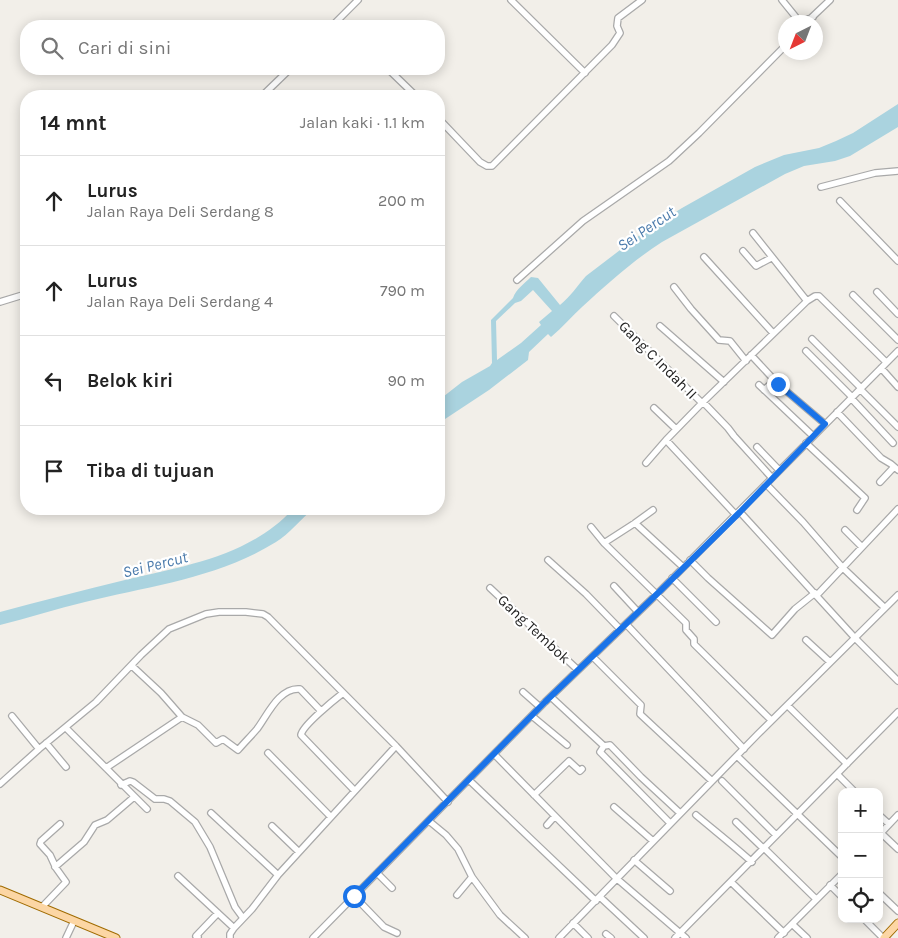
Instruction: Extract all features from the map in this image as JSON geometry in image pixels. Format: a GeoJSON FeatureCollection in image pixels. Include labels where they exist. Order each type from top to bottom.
{"type":"FeatureCollection","features":[{"type":"Feature","properties":{"kind":"main road"},"geometry":{"type":"LineString","coordinates":[[0,890],[116,938]]}},
{"type":"Feature","properties":{"kind":"main road"},"geometry":{"type":"LineString","coordinates":[[884,938],[898,923]]}},
{"type":"Feature","properties":{"kind":"street"},"geometry":{"type":"LineString","coordinates":[[338,20],[358,0]]}},
{"type":"Feature","properties":{"kind":"street"},"geometry":{"type":"LineString","coordinates":[[511,0],[584,73]]}},
{"type":"Feature","properties":{"kind":"street"},"geometry":{"type":"LineString","coordinates":[[445,125],[480,162],[487,166],[492,166],[618,37],[620,33],[617,26],[618,18],[642,0]]}},
{"type":"Feature","properties":{"kind":"street"},"geometry":{"type":"LineString","coordinates":[[782,0],[795,15]]}},
{"type":"Feature","properties":{"kind":"street"},"geometry":{"type":"LineString","coordinates":[[815,15],[830,0]]}},
{"type":"Feature","properties":{"kind":"street"},"geometry":{"type":"LineString","coordinates":[[517,280],[583,221],[669,161],[778,53]]}},
{"type":"Feature","properties":{"kind":"street"},"geometry":{"type":"LineString","coordinates":[[268,90],[284,75]]}},
{"type":"Feature","properties":{"kind":"street"},"geometry":{"type":"LineString","coordinates":[[394,75],[410,90]]}},
{"type":"Feature","properties":{"kind":"street"},"geometry":{"type":"LineString","coordinates":[[821,187],[874,173],[898,171]]}},
{"type":"Feature","properties":{"kind":"street"},"geometry":{"type":"LineString","coordinates":[[840,201],[898,261]]}},
{"type":"Feature","properties":{"kind":"street"},"geometry":{"type":"LineString","coordinates":[[752,234],[807,302]]}},
{"type":"Feature","properties":{"kind":"street"},"geometry":{"type":"LineString","coordinates":[[743,250],[756,266],[771,258]]}},
{"type":"Feature","properties":{"kind":"street"},"geometry":{"type":"LineString","coordinates":[[704,257],[773,333]]}},
{"type":"Feature","properties":{"kind":"street"},"geometry":{"type":"LineString","coordinates":[[674,287],[719,340],[730,341],[746,361]]}},
{"type":"Feature","properties":{"kind":"street"},"geometry":{"type":"LineString","coordinates":[[877,292],[898,314]]}},
{"type":"Feature","properties":{"kind":"street"},"geometry":{"type":"LineString","coordinates":[[853,295],[898,340]]}},
{"type":"Feature","properties":{"kind":"street"},"geometry":{"type":"LineString","coordinates":[[0,302],[20,296]]}},
{"type":"Feature","properties":{"kind":"street"},"geometry":{"type":"LineString","coordinates":[[646,463],[702,402],[773,333],[815,296],[819,296],[886,362]]}},
{"type":"Feature","properties":{"kind":"street","name":"Gang C Indah II"},"geometry":{"type":"LineString","coordinates":[[614,316],[728,428],[772,478]]}},
{"type":"Feature","properties":{"kind":"street"},"geometry":{"type":"LineString","coordinates":[[660,326],[724,382]]}},
{"type":"Feature","properties":{"kind":"street"},"geometry":{"type":"LineString","coordinates":[[812,339],[898,427]]}},
{"type":"Feature","properties":{"kind":"street"},"geometry":{"type":"LineString","coordinates":[[313,938],[450,801],[540,707],[657,594],[898,350]]}},
{"type":"Feature","properties":{"kind":"street"},"geometry":{"type":"LineString","coordinates":[[806,351],[893,443]]}},
{"type":"Feature","properties":{"kind":"street"},"geometry":{"type":"LineString","coordinates":[[751,355],[775,380],[825,424]]}},
{"type":"Feature","properties":{"kind":"street"},"geometry":{"type":"LineString","coordinates":[[881,368],[898,387]]}},
{"type":"Feature","properties":{"kind":"street"},"geometry":{"type":"LineString","coordinates":[[764,390],[775,380]]}},
{"type":"Feature","properties":{"kind":"street"},"geometry":{"type":"LineString","coordinates":[[759,385],[813,436]]}},
{"type":"Feature","properties":{"kind":"street"},"geometry":{"type":"LineString","coordinates":[[654,408],[676,430]]}},
{"type":"Feature","properties":{"kind":"street"},"geometry":{"type":"LineString","coordinates":[[837,412],[881,458],[896,468],[880,482]]}},
{"type":"Feature","properties":{"kind":"street"},"geometry":{"type":"LineString","coordinates":[[666,440],[898,681]]}},
{"type":"Feature","properties":{"kind":"street"},"geometry":{"type":"LineString","coordinates":[[806,443],[866,498],[857,510]]}},
{"type":"Feature","properties":{"kind":"street"},"geometry":{"type":"LineString","coordinates":[[757,447],[779,470]]}},
{"type":"Feature","properties":{"kind":"street"},"geometry":{"type":"LineString","coordinates":[[766,484],[843,568],[885,608]]}},
{"type":"Feature","properties":{"kind":"street"},"geometry":{"type":"LineString","coordinates":[[690,560],[772,635],[795,609],[816,594],[843,568],[898,509]]}},
{"type":"Feature","properties":{"kind":"street"},"geometry":{"type":"LineString","coordinates":[[604,543],[653,510]]}},
{"type":"Feature","properties":{"kind":"street"},"geometry":{"type":"LineString","coordinates":[[635,523],[683,567]]}},
{"type":"Feature","properties":{"kind":"street"},"geometry":{"type":"LineString","coordinates":[[591,527],[604,543],[687,624],[686,630],[694,639],[694,644],[771,720]]}},
{"type":"Feature","properties":{"kind":"street"},"geometry":{"type":"LineString","coordinates":[[845,530],[862,547]]}},
{"type":"Feature","properties":{"kind":"street"},"geometry":{"type":"LineString","coordinates":[[548,560],[586,594],[620,630]]}},
{"type":"Feature","properties":{"kind":"street"},"geometry":{"type":"LineString","coordinates":[[672,578],[716,622]]}},
{"type":"Feature","properties":{"kind":"street"},"geometry":{"type":"LineString","coordinates":[[614,586],[638,612]]}},
{"type":"Feature","properties":{"kind":"street","name":"Gang Tembok"},"geometry":{"type":"LineString","coordinates":[[490,588],[578,670]]}},
{"type":"Feature","properties":{"kind":"street"},"geometry":{"type":"LineString","coordinates":[[559,938],[771,720],[788,706],[898,595]]}},
{"type":"Feature","properties":{"kind":"street"},"geometry":{"type":"LineString","coordinates":[[1,781],[96,702],[164,633],[206,614],[233,611],[257,613],[268,617],[450,801]]}},
{"type":"Feature","properties":{"kind":"street"},"geometry":{"type":"LineString","coordinates":[[626,624],[744,749]]}},
{"type":"Feature","properties":{"kind":"street"},"geometry":{"type":"LineString","coordinates":[[806,640],[830,662]]}},
{"type":"Feature","properties":{"kind":"street"},"geometry":{"type":"LineString","coordinates":[[593,657],[641,705],[640,714],[712,781]]}},
{"type":"Feature","properties":{"kind":"street"},"geometry":{"type":"LineString","coordinates":[[132,666],[161,693],[182,717],[198,725],[214,742],[216,743],[224,739],[238,750],[258,728],[269,710],[290,691],[300,689],[321,711]]}},
{"type":"Feature","properties":{"kind":"street"},"geometry":{"type":"LineString","coordinates":[[523,692],[540,707]]}},
{"type":"Feature","properties":{"kind":"street"},"geometry":{"type":"LineString","coordinates":[[343,693],[321,711],[302,730],[301,735],[354,790]]}},
{"type":"Feature","properties":{"kind":"street"},"geometry":{"type":"LineString","coordinates":[[551,697],[604,746]]}},
{"type":"Feature","properties":{"kind":"street"},"geometry":{"type":"LineString","coordinates":[[788,706],[847,764]]}},
{"type":"Feature","properties":{"kind":"street"},"geometry":{"type":"LineString","coordinates":[[675,938],[898,712]]}},
{"type":"Feature","properties":{"kind":"street"},"geometry":{"type":"LineString","coordinates":[[12,716],[39,749]]}},
{"type":"Feature","properties":{"kind":"street"},"geometry":{"type":"LineString","coordinates":[[532,716],[567,745]]}},
{"type":"Feature","properties":{"kind":"street"},"geometry":{"type":"LineString","coordinates":[[106,768],[182,717]]}},
{"type":"Feature","properties":{"kind":"street"},"geometry":{"type":"LineString","coordinates":[[66,728],[146,809]]}},
{"type":"Feature","properties":{"kind":"street"},"geometry":{"type":"LineString","coordinates":[[46,743],[66,767]]}},
{"type":"Feature","properties":{"kind":"street"},"geometry":{"type":"LineString","coordinates":[[670,823],[600,752],[604,746],[610,745],[680,813]]}},
{"type":"Feature","properties":{"kind":"street"},"geometry":{"type":"LineString","coordinates":[[230,938],[234,928],[252,909],[278,875],[396,746]]}},
{"type":"Feature","properties":{"kind":"street"},"geometry":{"type":"LineString","coordinates":[[268,753],[330,816]]}},
{"type":"Feature","properties":{"kind":"street"},"geometry":{"type":"LineString","coordinates":[[494,754],[616,878],[686,938]]}},
{"type":"Feature","properties":{"kind":"street"},"geometry":{"type":"LineString","coordinates":[[737,756],[838,853]]}},
{"type":"Feature","properties":{"kind":"street"},"geometry":{"type":"LineString","coordinates":[[534,795],[569,761],[580,771],[582,769]]}},
{"type":"Feature","properties":{"kind":"street"},"geometry":{"type":"LineString","coordinates":[[837,774],[851,788]]}},
{"type":"Feature","properties":{"kind":"street"},"geometry":{"type":"LineString","coordinates":[[470,780],[530,840],[644,938]]}},
{"type":"Feature","properties":{"kind":"street"},"geometry":{"type":"LineString","coordinates":[[122,785],[130,781],[155,799],[170,801],[189,816],[210,847],[235,907],[243,918]]}},
{"type":"Feature","properties":{"kind":"street"},"geometry":{"type":"LineString","coordinates":[[722,781],[776,835]]}},
{"type":"Feature","properties":{"kind":"street"},"geometry":{"type":"LineString","coordinates":[[55,867],[84,842],[95,825],[107,820],[134,797]]}},
{"type":"Feature","properties":{"kind":"street"},"geometry":{"type":"LineString","coordinates":[[614,807],[653,841]]}},
{"type":"Feature","properties":{"kind":"street"},"geometry":{"type":"LineString","coordinates":[[211,813],[278,875]]}},
{"type":"Feature","properties":{"kind":"street"},"geometry":{"type":"LineString","coordinates":[[696,815],[752,862]]}},
{"type":"Feature","properties":{"kind":"street"},"geometry":{"type":"LineString","coordinates":[[881,833],[898,815]]}},
{"type":"Feature","properties":{"kind":"street"},"geometry":{"type":"LineString","coordinates":[[548,825],[555,816]]}},
{"type":"Feature","properties":{"kind":"street"},"geometry":{"type":"LineString","coordinates":[[883,819],[889,824]]}},
{"type":"Feature","properties":{"kind":"street"},"geometry":{"type":"LineString","coordinates":[[430,821],[458,849],[472,877],[500,915],[525,938]]}},
{"type":"Feature","properties":{"kind":"street"},"geometry":{"type":"LineString","coordinates":[[736,822],[816,899]]}},
{"type":"Feature","properties":{"kind":"street"},"geometry":{"type":"LineString","coordinates":[[42,907],[66,882],[55,867],[50,855],[40,844],[60,824]]}},
{"type":"Feature","properties":{"kind":"street"},"geometry":{"type":"LineString","coordinates":[[272,826],[299,852]]}},
{"type":"Feature","properties":{"kind":"street"},"geometry":{"type":"LineString","coordinates":[[883,836],[898,849]]}},
{"type":"Feature","properties":{"kind":"street"},"geometry":{"type":"LineString","coordinates":[[634,860],[670,891]]}},
{"type":"Feature","properties":{"kind":"street"},"geometry":{"type":"LineString","coordinates":[[377,873],[392,888]]}},
{"type":"Feature","properties":{"kind":"street"},"geometry":{"type":"LineString","coordinates":[[178,876],[234,928]]}},
{"type":"Feature","properties":{"kind":"street"},"geometry":{"type":"LineString","coordinates":[[457,895],[472,877]]}},
{"type":"Feature","properties":{"kind":"street"},"geometry":{"type":"LineString","coordinates":[[778,938],[838,878]]}},
{"type":"Feature","properties":{"kind":"street"},"geometry":{"type":"LineString","coordinates":[[731,882],[784,933]]}},
{"type":"Feature","properties":{"kind":"street"},"geometry":{"type":"LineString","coordinates":[[830,885],[838,893]]}},
{"type":"Feature","properties":{"kind":"street"},"geometry":{"type":"LineString","coordinates":[[354,896],[384,927],[397,933]]}},
{"type":"Feature","properties":{"kind":"street"},"geometry":{"type":"LineString","coordinates":[[883,897],[898,911]]}},
{"type":"Feature","properties":{"kind":"street"},"geometry":{"type":"LineString","coordinates":[[198,938],[196,936],[218,914]]}},
{"type":"Feature","properties":{"kind":"street"},"geometry":{"type":"LineString","coordinates":[[66,938],[74,921]]}},
{"type":"Feature","properties":{"kind":"street"},"geometry":{"type":"LineString","coordinates":[[573,923],[588,938]]}},
{"type":"Feature","properties":{"kind":"street"},"geometry":{"type":"LineString","coordinates":[[868,923],[884,938]]}},
{"type":"Feature","properties":{"kind":"street"},"geometry":{"type":"LineString","coordinates":[[792,924],[807,938]]}},
{"type":"Feature","properties":{"kind":"water","name":"Sei Percut"},"geometry":{"type":"Polygon","coordinates":[[[898,104],[898,127],[850,156],[835,161],[804,166],[785,174],[662,242],[611,281],[551,337],[548,334],[529,352],[528,360],[489,390],[445,419],[445,395],[462,382],[490,366],[492,363],[491,320],[531,277],[538,278],[560,305],[571,295],[586,276],[645,231],[682,208],[755,167],[784,155],[819,148],[853,133],[898,104]],[[533,290],[521,301],[515,303],[496,321],[497,360],[521,343],[541,325],[539,322],[552,311],[533,290]]]}},
{"type":"Feature","properties":{"kind":"water","name":"Sei Percut"},"geometry":{"type":"Polygon","coordinates":[[[287,515],[307,515],[276,542],[254,554],[207,573],[85,602],[0,625],[0,612],[193,564],[237,548],[257,538],[287,515]]]}},
{"type":"Feature","properties":{"kind":"route"},"geometry":{"type":"LineString","coordinates":[[354,896],[545,702],[740,512],[825,424],[778,384]]}}]}
